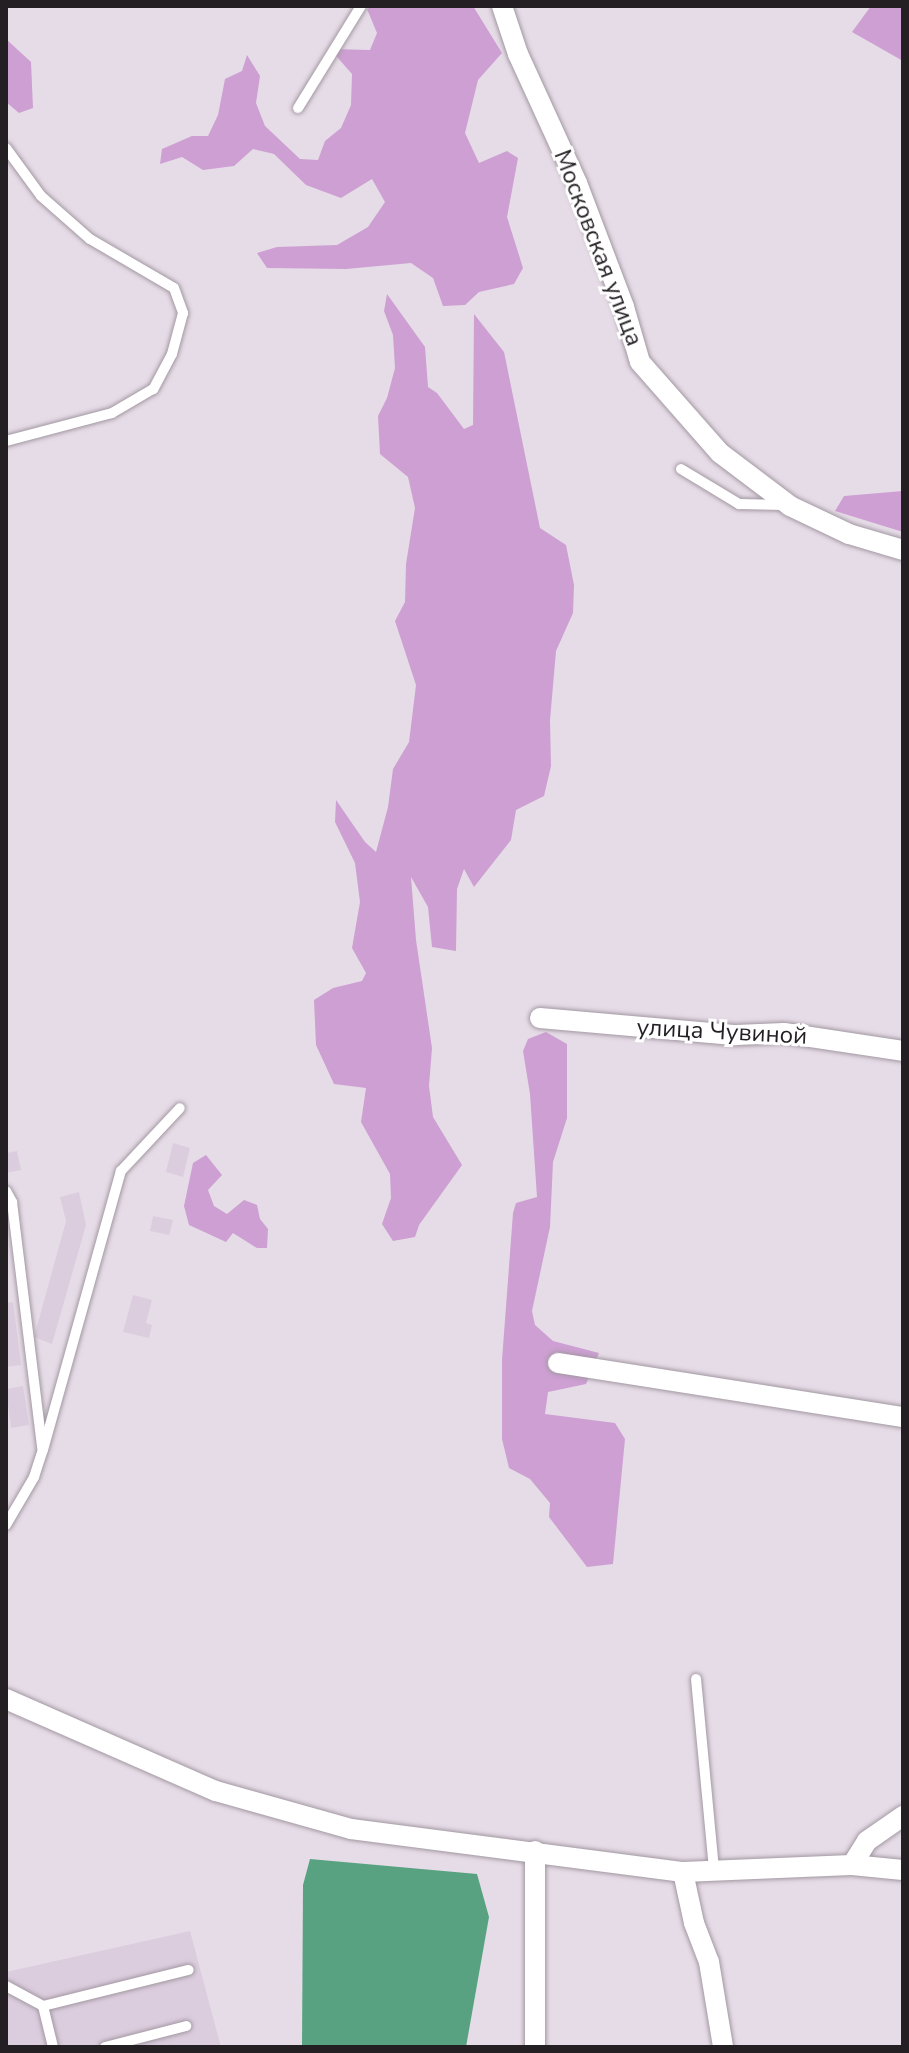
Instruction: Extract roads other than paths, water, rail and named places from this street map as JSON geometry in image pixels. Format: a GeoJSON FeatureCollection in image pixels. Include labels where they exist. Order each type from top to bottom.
{"type":"FeatureCollection","features":[{"type":"Feature","properties":{"kind":"street","name":"Московская улица"},"geometry":{"type":"LineString","coordinates":[[502,6],[518,54],[577,183],[624,307],[640,362],[720,453],[790,506],[849,534],[903,550]]}},
{"type":"Feature","properties":{"kind":"street","name":"улица Чувиной"},"geometry":{"type":"LineString","coordinates":[[540,1018],[736,1035],[784,1033],[903,1051]]}},
{"type":"Feature","properties":{"kind":"street"},"geometry":{"type":"LineString","coordinates":[[558,1363],[903,1417]]}},
{"type":"Feature","properties":{"kind":"street"},"geometry":{"type":"LineString","coordinates":[[6,1699],[216,1791],[336,1825],[683,1872],[852,1865],[903,1870]]}},
{"type":"Feature","properties":{"kind":"street"},"geometry":{"type":"LineString","coordinates":[[852,1865],[867,1841],[903,1816]]}},
{"type":"Feature","properties":{"kind":"street"},"geometry":{"type":"LineString","coordinates":[[535,1851],[535,2047]]}},
{"type":"Feature","properties":{"kind":"street"},"geometry":{"type":"LineString","coordinates":[[683,1872],[694,1923],[709,1962],[723,2047]]}},
{"type":"Feature","properties":{"kind":"lane"},"geometry":{"type":"LineString","coordinates":[[298,108],[361,6]]}},
{"type":"Feature","properties":{"kind":"lane"},"geometry":{"type":"LineString","coordinates":[[6,148],[41,196],[90,239],[174,288],[183,313],[172,354],[153,389],[112,413],[6,441]]}},
{"type":"Feature","properties":{"kind":"lane"},"geometry":{"type":"LineString","coordinates":[[681,469],[739,504],[790,506]]}},
{"type":"Feature","properties":{"kind":"lane"},"geometry":{"type":"LineString","coordinates":[[6,1525],[34,1477],[43,1450],[121,1171],[180,1108]]}},
{"type":"Feature","properties":{"kind":"lane"},"geometry":{"type":"LineString","coordinates":[[6,1191],[12,1202],[43,1450]]}},
{"type":"Feature","properties":{"kind":"lane"},"geometry":{"type":"LineString","coordinates":[[696,1679],[714,1870]]}},
{"type":"Feature","properties":{"kind":"lane"},"geometry":{"type":"LineString","coordinates":[[6,1986],[43,2006],[189,1970]]}},
{"type":"Feature","properties":{"kind":"lane"},"geometry":{"type":"LineString","coordinates":[[43,2006],[53,2047]]}},
{"type":"Feature","properties":{"kind":"lane"},"geometry":{"type":"LineString","coordinates":[[105,2047],[186,2026]]}}]}
